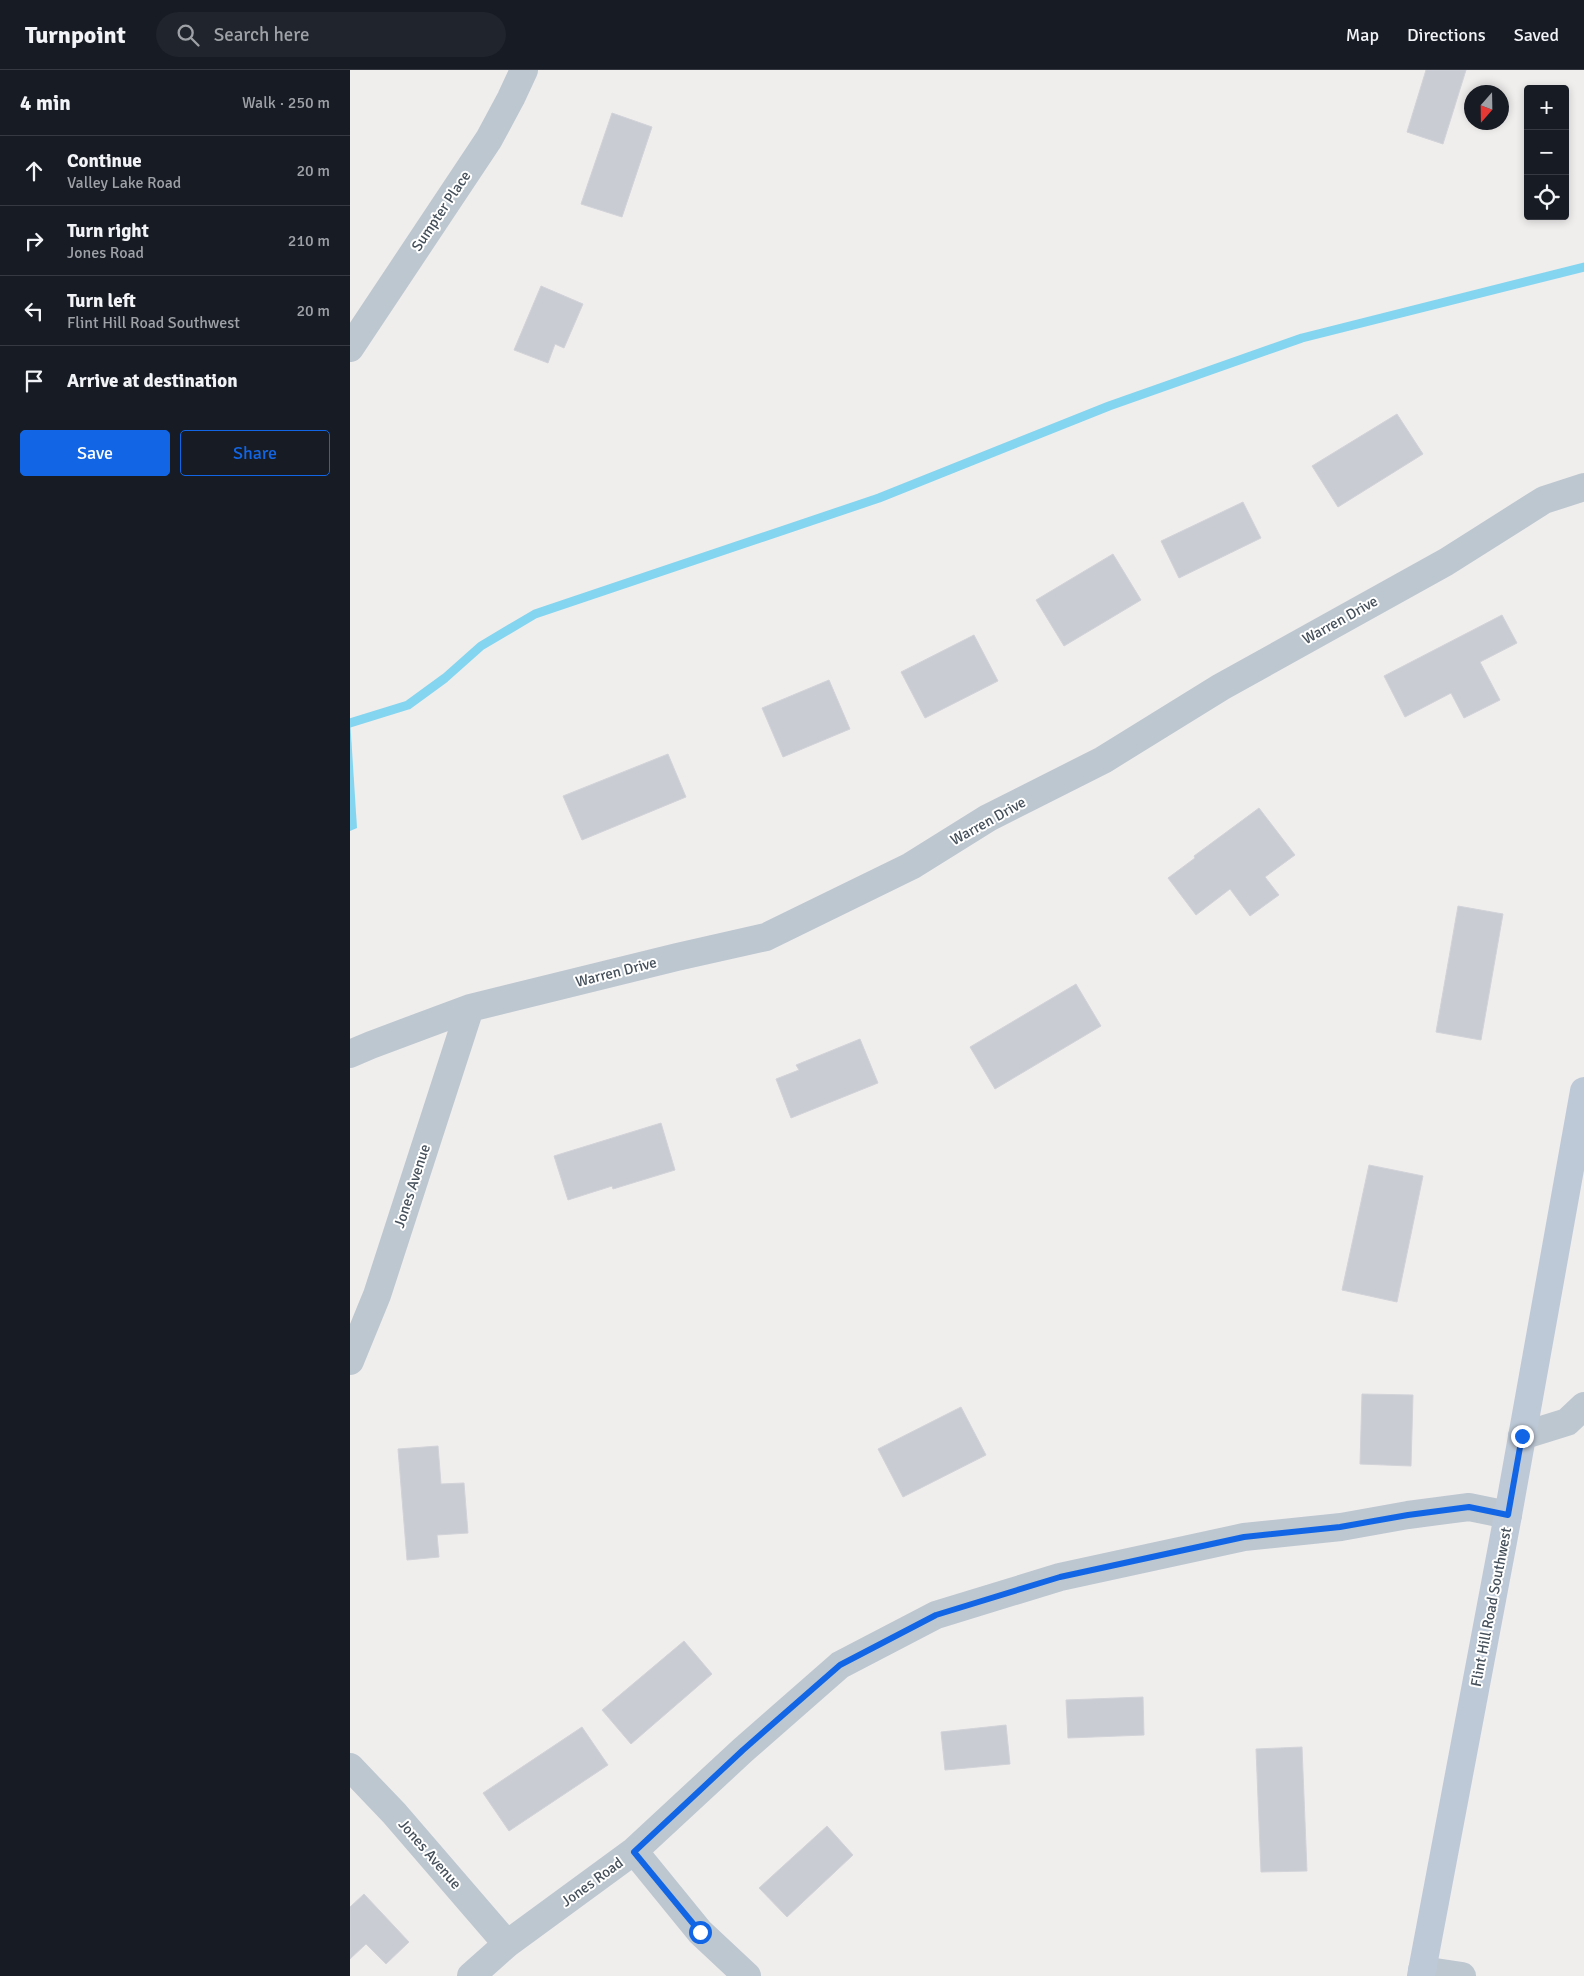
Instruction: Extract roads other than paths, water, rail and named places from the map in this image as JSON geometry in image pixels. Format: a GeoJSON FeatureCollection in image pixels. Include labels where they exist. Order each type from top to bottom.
{"type":"FeatureCollection","features":[{"type":"Feature","properties":{"kind":"street","name":"Sumpter Place"},"geometry":{"type":"LineString","coordinates":[[350,348],[489,139],[524,70]]}},
{"type":"Feature","properties":{"kind":"street","name":"Warren Drive"},"geometry":{"type":"LineString","coordinates":[[350,1054],[470,1008],[676,957],[766,937],[911,866],[988,818],[1103,760],[1221,687],[1446,562],[1544,500],[1584,487]]}},
{"type":"Feature","properties":{"kind":"street","name":"Jones Avenue"},"geometry":{"type":"LineString","coordinates":[[350,1361],[377,1295],[470,1008]]}},
{"type":"Feature","properties":{"kind":"street","name":"Flint Hill Road Southwest"},"geometry":{"type":"LineString","coordinates":[[1422,1973],[1508,1515],[1584,1091]]}},
{"type":"Feature","properties":{"kind":"street"},"geometry":{"type":"LineString","coordinates":[[1522,1436],[1567,1422],[1584,1406]]}},
{"type":"Feature","properties":{"kind":"street","name":"Jones Road"},"geometry":{"type":"LineString","coordinates":[[471,1976],[507,1944],[634,1852],[743,1750],[840,1665],[936,1615],[1060,1577],[1244,1537],[1340,1527],[1469,1507],[1508,1515]]}},
{"type":"Feature","properties":{"kind":"street","name":"Jones Avenue"},"geometry":{"type":"LineString","coordinates":[[350,1767],[394,1812],[507,1944]]}},
{"type":"Feature","properties":{"kind":"street"},"geometry":{"type":"LineString","coordinates":[[634,1852],[700,1932],[746,1976]]}},
{"type":"Feature","properties":{"kind":"street"},"geometry":{"type":"LineString","coordinates":[[1422,1973],[1462,1976]]}},
{"type":"Feature","properties":{"kind":"water"},"geometry":{"type":"Polygon","coordinates":[[[350,719],[357,828],[350,831],[350,719]]]}},
{"type":"Feature","properties":{"kind":"waterway"},"geometry":{"type":"LineString","coordinates":[[350,723],[408,705],[445,678],[481,646],[535,614],[879,498],[1109,406],[1302,338],[1584,267]]}}]}
